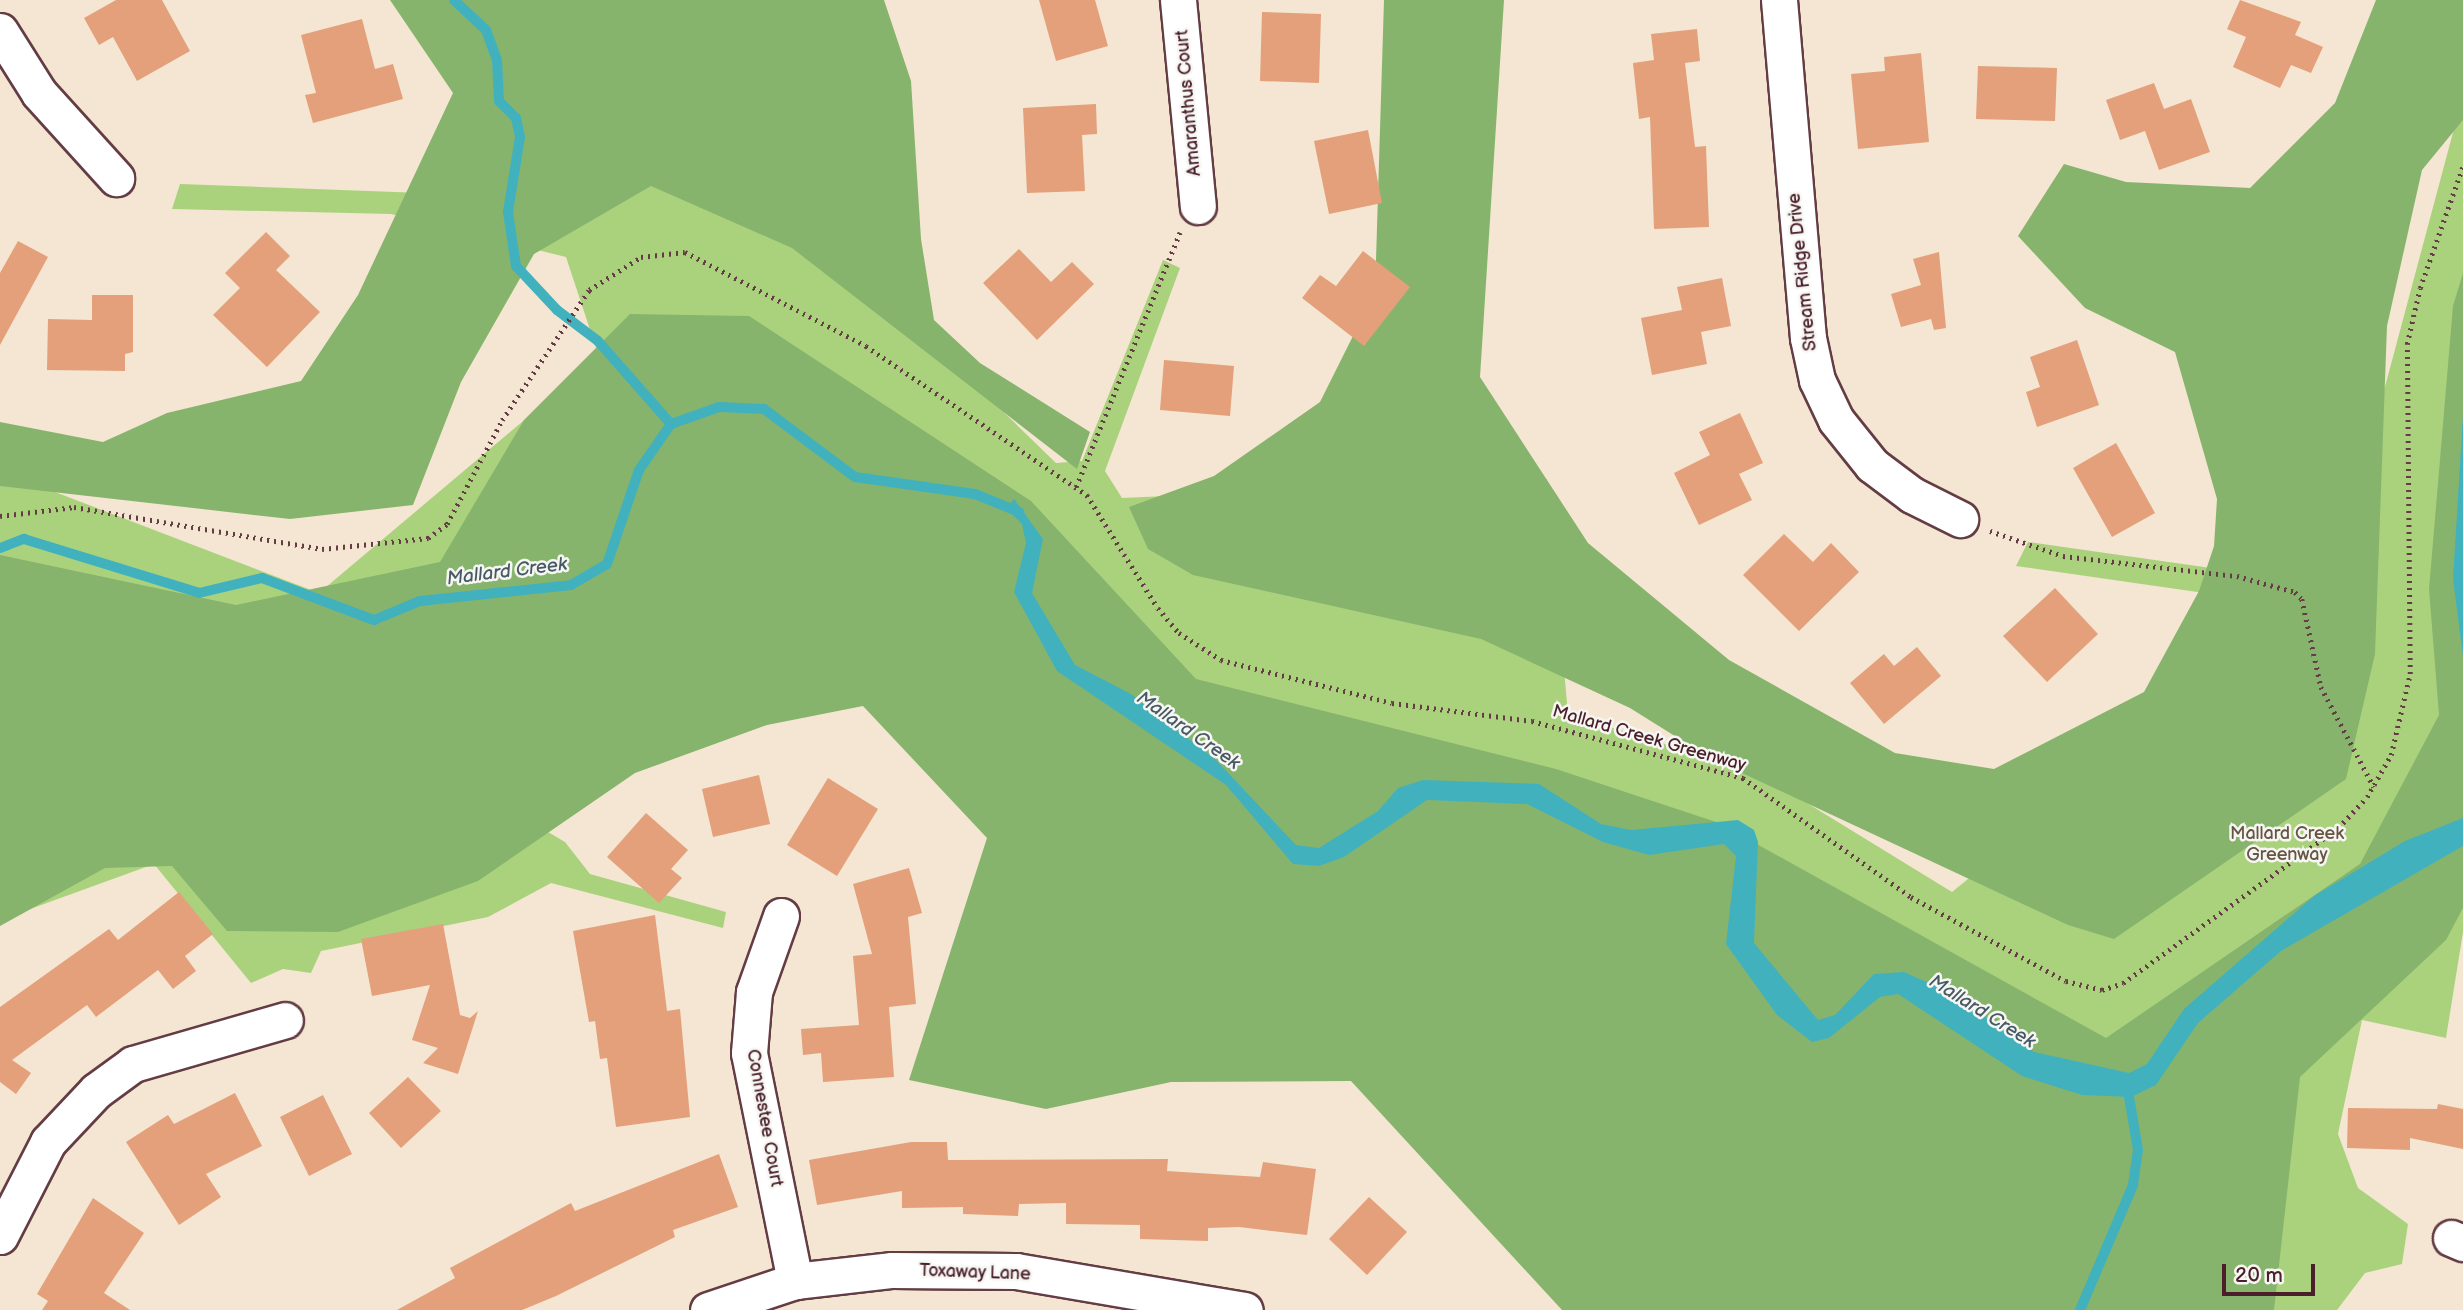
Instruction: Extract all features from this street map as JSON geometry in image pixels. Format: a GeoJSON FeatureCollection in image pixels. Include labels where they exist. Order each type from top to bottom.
{"type":"FeatureCollection","features":[{"type":"Feature","properties":{"kind":"street","name":"Amaranthus Court"},"geometry":{"type":"LineString","coordinates":[[1178,0],[1198,206]]}},
{"type":"Feature","properties":{"kind":"street","name":"Stream Ridge Drive"},"geometry":{"type":"LineString","coordinates":[[1779,0],[1808,338],[1817,380],[1842,430],[1872,465],[1912,495],[1960,519]]}},
{"type":"Feature","properties":{"kind":"street"},"geometry":{"type":"LineString","coordinates":[[0,32],[38,93],[116,178]]}},
{"type":"Feature","properties":{"kind":"street","name":"Connestee Court"},"geometry":{"type":"LineString","coordinates":[[781,916],[754,992],[749,1053],[795,1281]]}},
{"type":"Feature","properties":{"kind":"street"},"geometry":{"type":"LineString","coordinates":[[0,1236],[48,1142],[96,1091],[133,1064],[285,1020]]}},
{"type":"Feature","properties":{"kind":"street","name":"Toxaway Lane"},"geometry":{"type":"LineString","coordinates":[[708,1310],[795,1281],[892,1270],[1016,1271],[1245,1310]]}},
{"type":"Feature","properties":{"kind":"path","name":"Mallard Creek Greenway"},"geometry":{"type":"LineString","coordinates":[[0,516],[74,507],[322,549],[428,538],[447,524],[502,420],[589,290],[641,257],[685,251],[866,346],[1076,487],[1099,508],[1129,569],[1158,608],[1180,633],[1221,660],[1392,703],[1532,720],[1742,778],[1911,897],[2091,990],[2123,983],[2338,828],[2374,787],[2397,740],[2410,674],[2407,344],[2423,277],[2463,166]]}},
{"type":"Feature","properties":{"kind":"path"},"geometry":{"type":"LineString","coordinates":[[1076,487],[1167,253],[1198,206]]}},
{"type":"Feature","properties":{"kind":"path"},"geometry":{"type":"LineString","coordinates":[[1960,519],[2063,556],[2237,576],[2295,592],[2302,599],[2321,687],[2374,787]]}},
{"type":"Feature","properties":{"kind":"green space"},"geometry":{"type":"Polygon","coordinates":[[[390,0],[884,0],[911,81],[921,239],[934,320],[980,363],[1090,432],[1077,469],[792,248],[651,186],[534,254],[461,382],[413,505],[290,519],[0,486],[0,422],[103,442],[167,413],[301,381],[358,295],[453,93],[390,0]]]}},
{"type":"Feature","properties":{"kind":"green space"},"geometry":{"type":"Polygon","coordinates":[[[1384,0],[1504,0],[1480,377],[1588,543],[1729,660],[1895,753],[1994,769],[2144,692],[2199,591],[2214,546],[2217,499],[2175,352],[2085,308],[2018,236],[2064,164],[2126,182],[2250,188],[2335,103],[2376,0],[2463,0],[2463,120],[2422,170],[2387,326],[2375,654],[2346,779],[2114,939],[2068,925],[1710,758],[1630,708],[1481,639],[1193,575],[1148,549],[1129,507],[1214,476],[1320,402],[1375,292],[1384,0]]]}},
{"type":"Feature","properties":{"kind":"green space","name":"Mallard Creek Greenway"},"geometry":{"type":"Polygon","coordinates":[[[511,42],[852,265],[1056,463],[1082,461],[1163,260],[1180,268],[1105,471],[1122,498],[1547,479],[1568,714],[1758,773],[1952,892],[2302,607],[2016,566],[2028,542],[2260,575],[2359,484],[2463,95],[2463,932],[2446,1038],[2362,1020],[2338,1134],[2358,1188],[2408,1224],[2402,1264],[2365,1273],[2337,1310],[2150,1310],[2174,1069],[1048,658],[398,744],[565,842],[590,874],[726,912],[723,928],[551,883],[488,917],[321,951],[311,973],[283,969],[251,983],[154,864],[0,920],[0,471],[319,593],[599,357],[566,257],[391,214],[172,209],[180,184],[557,198],[511,42]]]}},
{"type":"Feature","properties":{"kind":"green space"},"geometry":{"type":"Polygon","coordinates":[[[2463,273],[2463,908],[2446,940],[2300,1077],[2274,1310],[1562,1310],[1351,1081],[1171,1082],[1046,1109],[909,1080],[987,838],[863,706],[767,725],[635,773],[478,881],[338,932],[227,931],[172,866],[105,868],[0,926],[0,555],[236,605],[440,562],[524,420],[630,314],[749,316],[1031,501],[1196,679],[1556,769],[1719,823],[2106,1038],[2360,864],[2439,715],[2429,589],[2453,306],[2463,273]]]}},
{"type":"Feature","properties":{"kind":"water"},"geometry":{"type":"Polygon","coordinates":[[[2463,415],[2463,656],[2453,579],[2463,415]]]}},
{"type":"Feature","properties":{"kind":"water"},"geometry":{"type":"Polygon","coordinates":[[[1014,499],[1043,539],[1032,593],[1075,665],[1131,694],[1216,760],[1296,845],[1319,848],[1378,811],[1398,788],[1423,780],[1539,784],[1601,824],[1631,830],[1738,820],[1754,830],[1758,842],[1754,943],[1818,1020],[1835,1015],[1874,974],[1904,972],[1958,996],[2034,1052],[2129,1073],[2147,1064],[2184,1009],[2314,896],[2405,841],[2463,818],[2463,846],[2281,951],[2198,1023],[2156,1085],[2131,1097],[2082,1095],[2022,1076],[1898,994],[1880,997],[1829,1038],[1812,1042],[1777,1015],[1726,944],[1736,856],[1724,844],[1649,855],[1603,842],[1527,804],[1427,800],[1344,857],[1319,866],[1293,864],[1226,785],[1057,671],[1014,592],[1026,543],[1022,524],[1006,508],[1014,499]]]}},
{"type":"Feature","properties":{"kind":"building"},"geometry":{"type":"Polygon","coordinates":[[[116,0],[162,0],[190,51],[137,81],[113,37],[99,45],[84,18],[116,0]]]}},
{"type":"Feature","properties":{"kind":"building"},"geometry":{"type":"Polygon","coordinates":[[[1039,0],[1095,0],[1108,46],[1056,61],[1039,0]]]}},
{"type":"Feature","properties":{"kind":"building"},"geometry":{"type":"Polygon","coordinates":[[[2240,0],[2301,22],[2295,35],[2323,47],[2311,73],[2291,65],[2280,88],[2233,67],[2246,37],[2227,29],[2240,0]]]}},
{"type":"Feature","properties":{"kind":"building"},"geometry":{"type":"Polygon","coordinates":[[[1262,12],[1321,14],[1319,83],[1260,81],[1262,12]]]}},
{"type":"Feature","properties":{"kind":"building"},"geometry":{"type":"Polygon","coordinates":[[[362,19],[375,69],[393,64],[403,99],[313,123],[305,95],[316,93],[301,35],[362,19]]]}},
{"type":"Feature","properties":{"kind":"building"},"geometry":{"type":"Polygon","coordinates":[[[1697,29],[1700,61],[1685,63],[1695,147],[1706,146],[1709,227],[1654,229],[1650,117],[1639,119],[1633,63],[1654,60],[1651,34],[1697,29]]]}},
{"type":"Feature","properties":{"kind":"building"},"geometry":{"type":"Polygon","coordinates":[[[1921,53],[1929,142],[1858,149],[1851,74],[1885,71],[1884,57],[1921,53]]]}},
{"type":"Feature","properties":{"kind":"building"},"geometry":{"type":"Polygon","coordinates":[[[1978,66],[2057,68],[2055,121],[1976,119],[1978,66]]]}},
{"type":"Feature","properties":{"kind":"building"},"geometry":{"type":"Polygon","coordinates":[[[2154,83],[2164,109],[2191,99],[2210,152],[2159,170],[2145,131],[2120,140],[2106,100],[2154,83]]]}},
{"type":"Feature","properties":{"kind":"building"},"geometry":{"type":"Polygon","coordinates":[[[1096,104],[1097,134],[1082,135],[1085,191],[1027,193],[1023,108],[1096,104]]]}},
{"type":"Feature","properties":{"kind":"building"},"geometry":{"type":"Polygon","coordinates":[[[1368,130],[1382,203],[1329,214],[1314,141],[1368,130]]]}},
{"type":"Feature","properties":{"kind":"building"},"geometry":{"type":"Polygon","coordinates":[[[266,232],[290,256],[276,270],[320,312],[267,367],[213,315],[240,288],[225,273],[266,232]]]}},
{"type":"Feature","properties":{"kind":"building"},"geometry":{"type":"Polygon","coordinates":[[[18,241],[48,257],[0,345],[0,273],[18,241]]]}},
{"type":"Feature","properties":{"kind":"building"},"geometry":{"type":"Polygon","coordinates":[[[1019,249],[1051,282],[1072,262],[1094,284],[1037,340],[983,283],[1019,249]]]}},
{"type":"Feature","properties":{"kind":"building"},"geometry":{"type":"Polygon","coordinates":[[[1363,251],[1410,287],[1364,346],[1302,298],[1320,275],[1336,286],[1363,251]]]}},
{"type":"Feature","properties":{"kind":"building"},"geometry":{"type":"Polygon","coordinates":[[[1939,252],[1946,328],[1934,330],[1931,319],[1901,327],[1891,294],[1921,285],[1913,259],[1939,252]]]}},
{"type":"Feature","properties":{"kind":"building"},"geometry":{"type":"Polygon","coordinates":[[[1722,278],[1731,326],[1701,332],[1707,364],[1652,375],[1641,318],[1682,310],[1677,287],[1722,278]]]}},
{"type":"Feature","properties":{"kind":"building"},"geometry":{"type":"Polygon","coordinates":[[[92,295],[133,295],[133,352],[125,354],[125,371],[47,370],[48,319],[92,320],[92,295]]]}},
{"type":"Feature","properties":{"kind":"building"},"geometry":{"type":"Polygon","coordinates":[[[2077,340],[2099,405],[2037,427],[2026,392],[2040,387],[2030,357],[2077,340]]]}},
{"type":"Feature","properties":{"kind":"building"},"geometry":{"type":"Polygon","coordinates":[[[1164,360],[1234,366],[1230,416],[1160,410],[1164,360]]]}},
{"type":"Feature","properties":{"kind":"building"},"geometry":{"type":"Polygon","coordinates":[[[1740,413],[1763,463],[1739,474],[1752,500],[1699,525],[1674,473],[1710,455],[1699,432],[1740,413]]]}},
{"type":"Feature","properties":{"kind":"building"},"geometry":{"type":"Polygon","coordinates":[[[2116,443],[2155,513],[2112,537],[2073,468],[2116,443]]]}},
{"type":"Feature","properties":{"kind":"building"},"geometry":{"type":"Polygon","coordinates":[[[1784,534],[1813,562],[1831,543],[1859,572],[1799,631],[1743,575],[1784,534]]]}},
{"type":"Feature","properties":{"kind":"building"},"geometry":{"type":"Polygon","coordinates":[[[2055,588],[2098,634],[2047,682],[2003,636],[2055,588]]]}},
{"type":"Feature","properties":{"kind":"building"},"geometry":{"type":"Polygon","coordinates":[[[1917,647],[1941,676],[1884,724],[1850,683],[1884,654],[1894,666],[1917,647]]]}},
{"type":"Feature","properties":{"kind":"building"},"geometry":{"type":"Polygon","coordinates":[[[759,775],[770,824],[713,837],[702,789],[759,775]]]}},
{"type":"Feature","properties":{"kind":"building"},"geometry":{"type":"Polygon","coordinates":[[[828,778],[878,809],[837,876],[787,845],[828,778]]]}},
{"type":"Feature","properties":{"kind":"building"},"geometry":{"type":"Polygon","coordinates":[[[646,813],[688,850],[671,869],[682,878],[659,903],[607,857],[646,813]]]}},
{"type":"Feature","properties":{"kind":"building"},"geometry":{"type":"Polygon","coordinates":[[[909,868],[922,913],[908,917],[916,1004],[889,1007],[894,1077],[823,1082],[821,1053],[803,1055],[801,1029],[859,1025],[853,956],[872,954],[853,884],[909,868]]]}},
{"type":"Feature","properties":{"kind":"building"},"geometry":{"type":"Polygon","coordinates":[[[179,892],[213,934],[185,956],[196,971],[173,989],[158,970],[96,1017],[87,1005],[12,1060],[31,1073],[16,1094],[0,1082],[0,1007],[109,929],[118,940],[179,892]]]}},
{"type":"Feature","properties":{"kind":"building"},"geometry":{"type":"Polygon","coordinates":[[[655,915],[667,1011],[680,1009],[690,1117],[616,1127],[607,1058],[600,1059],[595,1021],[589,1022],[573,931],[655,915]]]}},
{"type":"Feature","properties":{"kind":"building"},"geometry":{"type":"Polygon","coordinates":[[[443,924],[460,1015],[470,1018],[478,1011],[458,1074],[423,1063],[438,1048],[412,1040],[430,985],[372,996],[361,939],[443,924]]]}},
{"type":"Feature","properties":{"kind":"building"},"geometry":{"type":"Polygon","coordinates":[[[408,1077],[441,1111],[401,1148],[369,1113],[408,1077]]]}},
{"type":"Feature","properties":{"kind":"building"},"geometry":{"type":"Polygon","coordinates":[[[235,1093],[262,1146],[206,1174],[221,1197],[179,1225],[126,1142],[168,1115],[174,1124],[235,1093]]]}},
{"type":"Feature","properties":{"kind":"building"},"geometry":{"type":"Polygon","coordinates":[[[323,1095],[352,1154],[309,1176],[280,1117],[323,1095]]]}},
{"type":"Feature","properties":{"kind":"building"},"geometry":{"type":"Polygon","coordinates":[[[2438,1104],[2463,1109],[2463,1149],[2410,1138],[2410,1150],[2347,1148],[2348,1108],[2437,1109],[2438,1104]]]}},
{"type":"Feature","properties":{"kind":"building"},"geometry":{"type":"Polygon","coordinates":[[[911,1142],[947,1142],[948,1160],[1168,1159],[1167,1171],[1260,1177],[1263,1162],[1316,1169],[1307,1235],[1239,1227],[1208,1228],[1208,1241],[1140,1239],[1140,1225],[1066,1224],[1066,1203],[1019,1204],[1018,1216],[963,1214],[963,1207],[902,1208],[902,1191],[817,1205],[809,1160],[911,1142]]]}},
{"type":"Feature","properties":{"kind":"building"},"geometry":{"type":"Polygon","coordinates":[[[719,1154],[738,1207],[673,1230],[675,1237],[556,1296],[522,1310],[397,1310],[455,1278],[450,1268],[571,1203],[575,1211],[719,1154]]]}},
{"type":"Feature","properties":{"kind":"building"},"geometry":{"type":"Polygon","coordinates":[[[1369,1197],[1407,1232],[1367,1275],[1329,1239],[1369,1197]]]}},
{"type":"Feature","properties":{"kind":"building"},"geometry":{"type":"Polygon","coordinates":[[[93,1198],[144,1233],[104,1293],[130,1310],[42,1310],[48,1301],[37,1294],[93,1198]]]}},
{"type":"Feature","properties":{"kind":"waterway"},"geometry":{"type":"LineString","coordinates":[[454,0],[486,30],[497,60],[499,101],[516,118],[520,137],[508,212],[516,266],[557,310],[598,341],[671,424]]}},
{"type":"Feature","properties":{"kind":"waterway","name":"Mallard Creek"},"geometry":{"type":"LineString","coordinates":[[0,548],[24,539],[199,593],[262,578],[374,620],[420,601],[571,585],[607,564],[639,470],[671,424],[719,407],[764,409],[855,477],[975,494],[1019,512]]}},
{"type":"Feature","properties":{"kind":"waterway"},"geometry":{"type":"LineString","coordinates":[[2080,1310],[2133,1185],[2138,1150],[2127,1085]]}}]}
